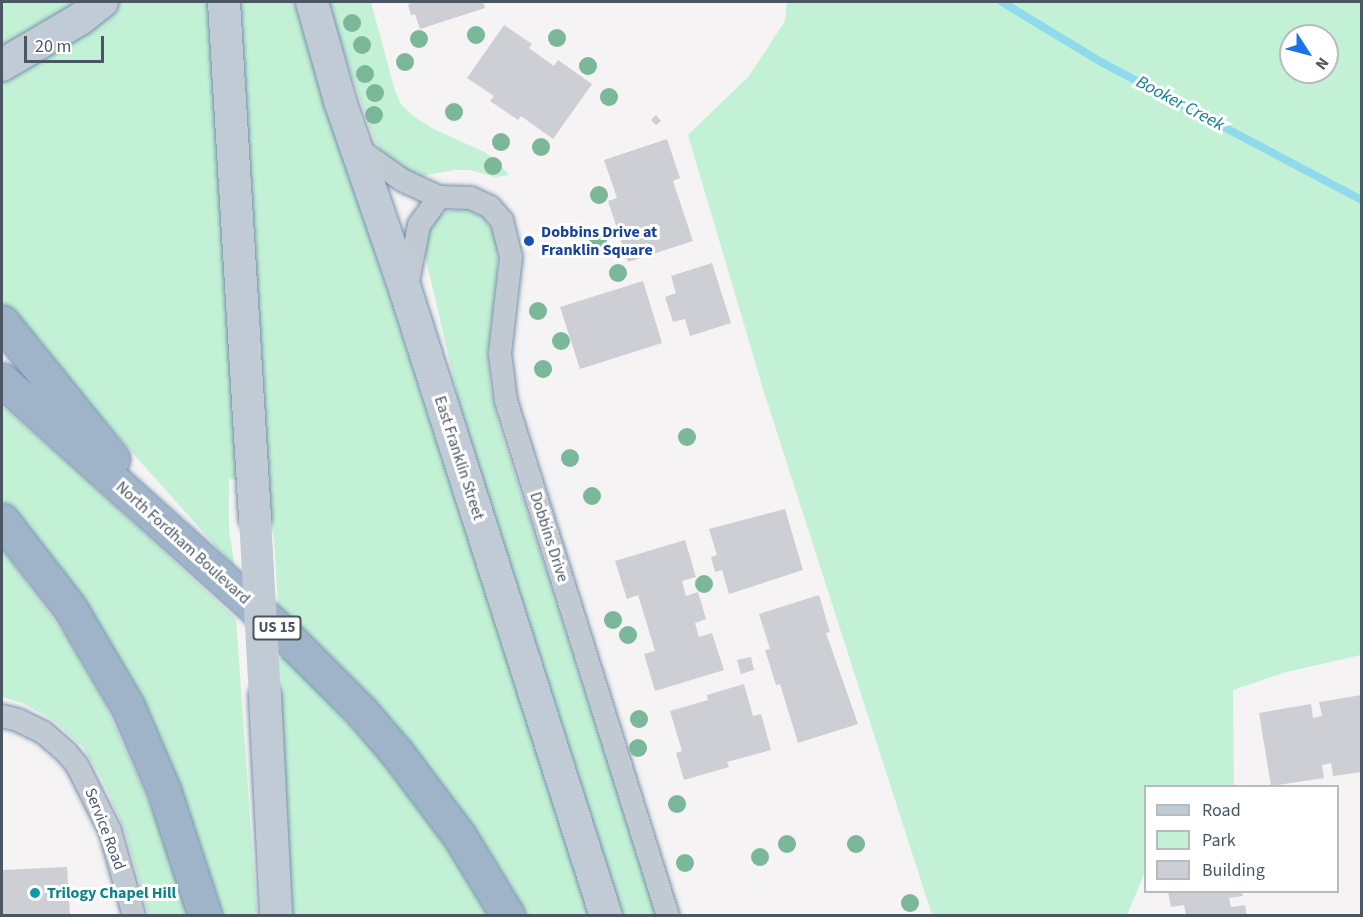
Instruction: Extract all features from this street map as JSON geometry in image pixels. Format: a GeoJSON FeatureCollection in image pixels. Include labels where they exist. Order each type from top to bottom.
{"type":"FeatureCollection","features":[{"type":"Feature","properties":{"kind":"highway"},"geometry":{"type":"LineString","coordinates":[[2,322],[176,537]]}},
{"type":"Feature","properties":{"kind":"highway","name":"North Fordham Boulevard"},"geometry":{"type":"LineString","coordinates":[[2,380],[284,633],[361,711],[410,769],[460,837],[508,915]]}},
{"type":"Feature","properties":{"kind":"highway"},"geometry":{"type":"LineString","coordinates":[[2,520],[70,608],[127,705],[164,792],[205,915]]}},
{"type":"Feature","properties":{"kind":"main road"},"geometry":{"type":"LineString","coordinates":[[2,65],[80,19],[102,2]]}},
{"type":"Feature","properties":{"kind":"main road"},"geometry":{"type":"LineString","coordinates":[[224,2],[276,915]]}},
{"type":"Feature","properties":{"kind":"main road","name":"East Franklin Street"},"geometry":{"type":"LineString","coordinates":[[312,2],[357,148],[406,292],[606,915]]}},
{"type":"Feature","properties":{"kind":"street","name":"Dobbins Drive"},"geometry":{"type":"LineString","coordinates":[[357,148],[402,180],[439,197],[462,196],[481,202],[495,212],[507,232],[510,276],[500,354],[506,401],[668,915]]}},
{"type":"Feature","properties":{"kind":"street"},"geometry":{"type":"LineString","coordinates":[[406,292],[419,225],[439,197]]}},
{"type":"Feature","properties":{"kind":"street","name":"Service Road"},"geometry":{"type":"LineString","coordinates":[[2,716],[43,732],[77,765],[110,831],[134,915]]}},
{"type":"Feature","properties":{"kind":"green space"},"geometry":{"type":"Polygon","coordinates":[[[2,2],[86,2],[2,56],[2,2]]]}},
{"type":"Feature","properties":{"kind":"green space"},"geometry":{"type":"Polygon","coordinates":[[[118,2],[211,2],[238,480],[229,479],[229,530],[235,568],[2,306],[2,79],[104,14],[118,2]]]}},
{"type":"Feature","properties":{"kind":"green space"},"geometry":{"type":"Polygon","coordinates":[[[240,2],[294,2],[590,915],[525,915],[495,861],[441,784],[381,711],[278,606],[274,540],[270,521],[240,2]]]}},
{"type":"Feature","properties":{"kind":"green space"},"geometry":{"type":"Polygon","coordinates":[[[326,2],[371,2],[395,91],[401,104],[413,116],[432,128],[484,152],[497,161],[509,175],[495,177],[470,170],[454,170],[422,176],[411,173],[383,154],[374,139],[326,2]]]}},
{"type":"Feature","properties":{"kind":"green space"},"geometry":{"type":"Polygon","coordinates":[[[787,2],[1361,2],[1361,655],[1286,672],[1233,690],[1234,785],[1144,785],[1144,874],[1127,915],[932,915],[764,392],[688,135],[749,76],[785,21],[787,2]]]}},
{"type":"Feature","properties":{"kind":"green space"},"geometry":{"type":"Polygon","coordinates":[[[468,209],[485,219],[494,234],[497,245],[497,273],[488,352],[490,386],[498,422],[657,915],[621,915],[470,448],[423,247],[428,226],[437,216],[452,210],[468,209]]]}},
{"type":"Feature","properties":{"kind":"green space"},"geometry":{"type":"Polygon","coordinates":[[[2,406],[77,471],[236,619],[257,915],[221,915],[176,781],[41,548],[2,499],[2,406]]]}},
{"type":"Feature","properties":{"kind":"green space"},"geometry":{"type":"Polygon","coordinates":[[[2,548],[67,638],[102,697],[164,836],[189,915],[149,915],[124,828],[102,779],[83,747],[52,719],[22,703],[2,697],[2,548]]]}},
{"type":"Feature","properties":{"kind":"green space"},"geometry":{"type":"Polygon","coordinates":[[[279,658],[287,658],[403,782],[491,915],[287,915],[279,658]]]}},
{"type":"Feature","properties":{"kind":"building"},"geometry":{"type":"Polygon","coordinates":[[[411,2],[483,2],[485,8],[420,29],[415,14],[411,15],[408,5],[411,2]]]}},
{"type":"Feature","properties":{"kind":"building"},"geometry":{"type":"Polygon","coordinates":[[[504,25],[532,44],[529,48],[554,66],[558,60],[592,84],[553,139],[521,116],[518,120],[490,101],[494,96],[467,78],[504,25]]]}},
{"type":"Feature","properties":{"kind":"building"},"geometry":{"type":"Polygon","coordinates":[[[656,115],[661,121],[656,125],[651,120],[656,115]]]}},
{"type":"Feature","properties":{"kind":"building"},"geometry":{"type":"Polygon","coordinates":[[[667,139],[680,178],[673,181],[693,241],[628,262],[608,201],[617,198],[604,160],[667,139]]]}},
{"type":"Feature","properties":{"kind":"building"},"geometry":{"type":"Polygon","coordinates":[[[712,263],[731,323],[690,336],[685,319],[673,322],[665,297],[676,293],[671,276],[712,263]]]}},
{"type":"Feature","properties":{"kind":"building"},"geometry":{"type":"Polygon","coordinates":[[[643,281],[662,343],[580,369],[560,307],[643,281]]]}},
{"type":"Feature","properties":{"kind":"building"},"geometry":{"type":"Polygon","coordinates":[[[785,509],[803,570],[729,594],[722,570],[715,572],[711,557],[717,555],[709,529],[785,509]]]}},
{"type":"Feature","properties":{"kind":"building"},"geometry":{"type":"Polygon","coordinates":[[[685,540],[696,577],[682,581],[686,596],[698,592],[706,619],[695,623],[699,637],[712,633],[724,670],[655,691],[644,654],[655,651],[639,598],[638,595],[627,599],[615,561],[685,540]]]}},
{"type":"Feature","properties":{"kind":"building"},"geometry":{"type":"Polygon","coordinates":[[[819,595],[830,632],[826,633],[858,724],[798,743],[780,684],[776,685],[765,650],[770,649],[759,614],[819,595]]]}},
{"type":"Feature","properties":{"kind":"building"},"geometry":{"type":"Polygon","coordinates":[[[751,657],[754,670],[741,674],[737,660],[751,657]]]}},
{"type":"Feature","properties":{"kind":"building"},"geometry":{"type":"Polygon","coordinates":[[[744,684],[753,716],[761,714],[771,750],[727,762],[729,767],[684,780],[676,753],[682,751],[670,711],[708,700],[707,695],[744,684]]]}},
{"type":"Feature","properties":{"kind":"building"},"geometry":{"type":"Polygon","coordinates":[[[1362,695],[1362,772],[1333,776],[1331,763],[1322,765],[1324,778],[1271,785],[1259,713],[1311,704],[1313,718],[1322,716],[1319,702],[1362,695]]]}},
{"type":"Feature","properties":{"kind":"building","name":"Trilogy Chapel Hill"},"geometry":{"type":"Polygon","coordinates":[[[67,867],[70,916],[2,916],[2,870],[67,867]]]}},
{"type":"Feature","properties":{"kind":"building"},"geometry":{"type":"Polygon","coordinates":[[[1168,893],[1242,893],[1243,896],[1229,898],[1231,907],[1245,905],[1247,916],[1186,916],[1184,905],[1171,907],[1168,893]]]}},
{"type":"Feature","properties":{"kind":"waterway","name":"Booker Creek"},"geometry":{"type":"LineString","coordinates":[[1002,2],[1101,62],[1362,200]]}},
{"type":"Feature","properties":{"kind":"place","name":"Dobbins Drive at Franklin Square"},"geometry":{"type":"Point","coordinates":[529,241]}},
{"type":"Feature","properties":{"kind":"place","name":"Trilogy Chapel Hill"},"geometry":{"type":"Point","coordinates":[35,893]}}]}
